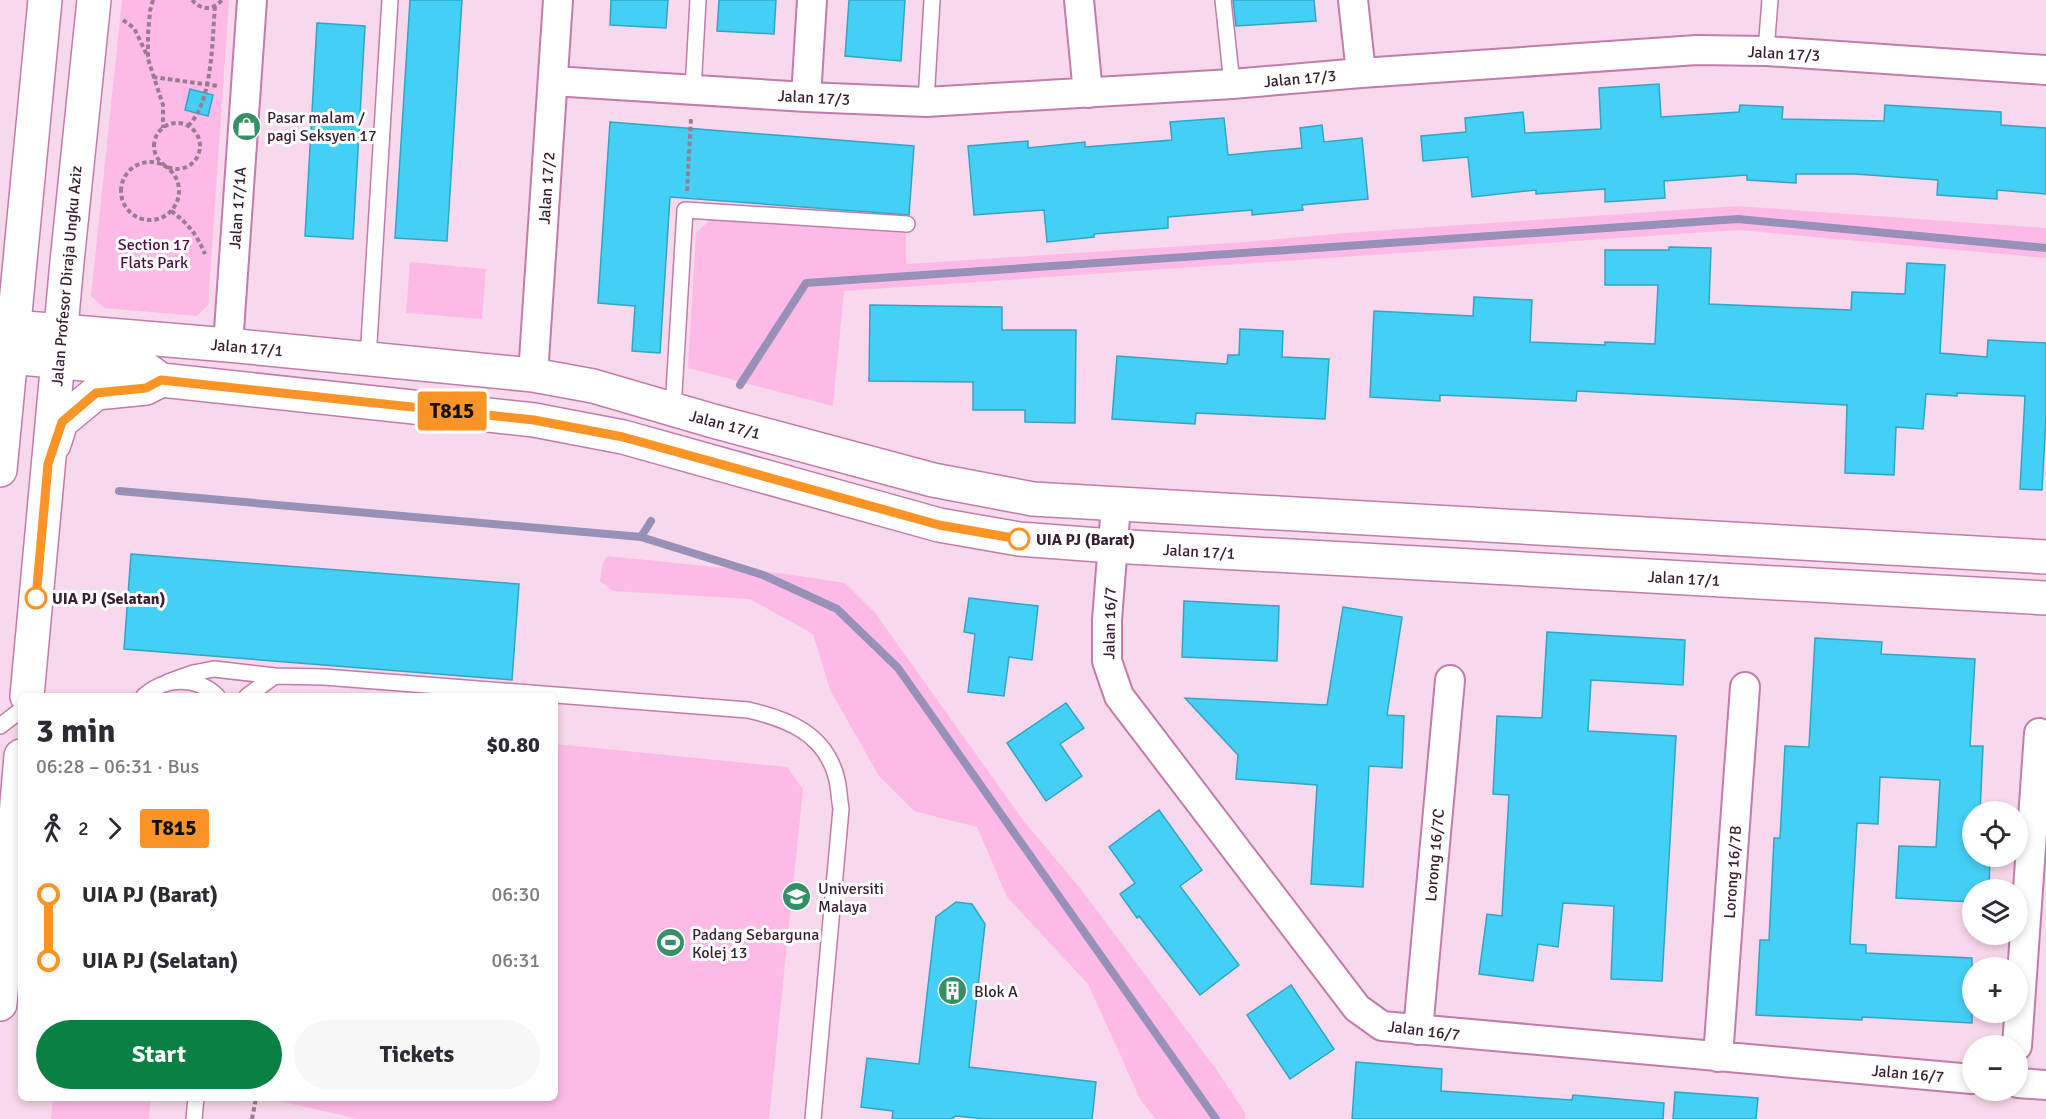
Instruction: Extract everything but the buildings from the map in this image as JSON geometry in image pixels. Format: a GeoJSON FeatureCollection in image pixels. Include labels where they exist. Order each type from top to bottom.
{"type":"FeatureCollection","features":[{"type":"Feature","properties":{"kind":"street"},"geometry":{"type":"LineString","coordinates":[[0,470],[45,0]]}},
{"type":"Feature","properties":{"kind":"street","name":"Jalan 17/1A"},"geometry":{"type":"LineString","coordinates":[[228,345],[252,0]]}},
{"type":"Feature","properties":{"kind":"street","name":"Jalan 17/2"},"geometry":{"type":"LineString","coordinates":[[533,375],[558,0]]}},
{"type":"Feature","properties":{"kind":"street"},"geometry":{"type":"LineString","coordinates":[[806,97],[812,0]]}},
{"type":"Feature","properties":{"kind":"street"},"geometry":{"type":"LineString","coordinates":[[1079,0],[1088,93]]}},
{"type":"Feature","properties":{"kind":"street"},"geometry":{"type":"LineString","coordinates":[[1353,0],[1361,72]]}},
{"type":"Feature","properties":{"kind":"street","name":"Jalan Profesor Diraja Ungku Aziz"},"geometry":{"type":"LineString","coordinates":[[27,693],[59,346],[106,9]]}},
{"type":"Feature","properties":{"kind":"street","name":"Jalan 17/3"},"geometry":{"type":"LineString","coordinates":[[553,81],[926,102],[1232,84],[1361,72],[1697,50],[1766,51],[2046,70]]}},
{"type":"Feature","properties":{"kind":"street","name":"Jalan 17/1"},"geometry":{"type":"LineString","coordinates":[[13,342],[59,346],[228,345],[533,375],[593,387],[944,483],[1033,499],[2046,557]]}},
{"type":"Feature","properties":{"kind":"street","name":"Jalan 17/1"},"geometry":{"type":"LineString","coordinates":[[59,346],[147,370],[161,380],[534,420],[623,437],[939,525],[1019,539],[2046,598]]}},
{"type":"Feature","properties":{"kind":"street"},"geometry":{"type":"LineString","coordinates":[[48,464],[62,422],[96,393],[146,388],[161,380]]}},
{"type":"Feature","properties":{"kind":"street","name":"Jalan 16/7"},"geometry":{"type":"LineString","coordinates":[[1116,505],[1107,620],[1107,661],[1119,696],[1357,1008],[1382,1026],[1962,1078]]}},
{"type":"Feature","properties":{"kind":"street","name":"Lorong 16/7C"},"geometry":{"type":"LineString","coordinates":[[1418,1030],[1450,680]]}},
{"type":"Feature","properties":{"kind":"street","name":"Lorong 16/7B"},"geometry":{"type":"LineString","coordinates":[[1718,1057],[1745,687]]}},
{"type":"Feature","properties":{"kind":"street"},"geometry":{"type":"LineString","coordinates":[[2018,1035],[2038,733]]}},
{"type":"Feature","properties":{"kind":"street"},"geometry":{"type":"LineString","coordinates":[[0,1004],[18,791]]}},
{"type":"Feature","properties":{"kind":"street"},"geometry":{"type":"LineString","coordinates":[[2028,1084],[2046,1085]]}},
{"type":"Feature","properties":{"kind":"lane"},"geometry":{"type":"LineString","coordinates":[[368,359],[390,0]]}},
{"type":"Feature","properties":{"kind":"lane"},"geometry":{"type":"LineString","coordinates":[[693,90],[698,0]]}},
{"type":"Feature","properties":{"kind":"lane"},"geometry":{"type":"LineString","coordinates":[[926,102],[932,0]]}},
{"type":"Feature","properties":{"kind":"lane"},"geometry":{"type":"LineString","coordinates":[[1223,0],[1232,84]]}},
{"type":"Feature","properties":{"kind":"lane"},"geometry":{"type":"LineString","coordinates":[[1766,51],[1770,0]]}},
{"type":"Feature","properties":{"kind":"lane"},"geometry":{"type":"LineString","coordinates":[[673,409],[686,210],[907,224]]}},
{"type":"Feature","properties":{"kind":"lane"},"geometry":{"type":"LineString","coordinates":[[148,693],[168,682],[193,673],[214,669],[275,676],[336,678],[529,693]]}},
{"type":"Feature","properties":{"kind":"lane"},"geometry":{"type":"LineString","coordinates":[[251,693],[275,676]]}},
{"type":"Feature","properties":{"kind":"lane"},"geometry":{"type":"LineString","coordinates":[[168,682],[185,681],[201,685],[213,693]]}},
{"type":"Feature","properties":{"kind":"lane"},"geometry":{"type":"LineString","coordinates":[[558,695],[748,710],[775,716],[800,728],[822,747],[836,775],[841,809],[813,1119]]}},
{"type":"Feature","properties":{"kind":"lane"},"geometry":{"type":"LineString","coordinates":[[0,726],[18,712]]}},
{"type":"Feature","properties":{"kind":"lane"},"geometry":{"type":"LineString","coordinates":[[194,1119],[196,1101]]}},
{"type":"Feature","properties":{"kind":"path"},"geometry":{"type":"LineString","coordinates":[[148,58],[150,11],[153,0]]}},
{"type":"Feature","properties":{"kind":"path"},"geometry":{"type":"LineString","coordinates":[[192,0],[201,8],[215,6],[222,0]]}},
{"type":"Feature","properties":{"kind":"path"},"geometry":{"type":"LineString","coordinates":[[188,126],[197,118],[207,85],[215,6]]}},
{"type":"Feature","properties":{"kind":"path"},"geometry":{"type":"LineString","coordinates":[[106,9],[134,28],[148,58],[163,105],[163,128]]}},
{"type":"Feature","properties":{"kind":"path"},"geometry":{"type":"LineString","coordinates":[[153,77],[245,90]]}},
{"type":"Feature","properties":{"kind":"path"},"geometry":{"type":"LineString","coordinates":[[686,210],[693,90]]}},
{"type":"Feature","properties":{"kind":"path"},"geometry":{"type":"LineString","coordinates":[[163,128],[157,134],[154,143],[155,152],[165,166],[174,174],[178,184],[178,196],[171,211],[156,219],[145,219],[134,215],[126,207],[121,185],[126,175],[133,167],[151,161],[165,166],[174,169],[183,169],[191,164],[200,149],[195,132],[188,126],[180,123],[163,128]]}},
{"type":"Feature","properties":{"kind":"path"},"geometry":{"type":"LineString","coordinates":[[171,211],[186,222],[199,239],[207,260]]}},
{"type":"Feature","properties":{"kind":"path"},"geometry":{"type":"LineString","coordinates":[[252,1119],[255,1101]]}},
{"type":"Feature","properties":{"kind":"green space","name":"Section 17 Flats Park"},"geometry":{"type":"Polygon","coordinates":[[[122,0],[229,0],[208,305],[197,316],[104,308],[91,296],[122,0]]]}},
{"type":"Feature","properties":{"kind":"green space"},"geometry":{"type":"Polygon","coordinates":[[[1737,206],[2046,228],[2046,258],[1738,230],[844,291],[833,406],[688,368],[696,233],[710,220],[906,233],[906,264],[1737,206]]]}},
{"type":"Feature","properties":{"kind":"green space"},"geometry":{"type":"Polygon","coordinates":[[[410,262],[486,269],[482,319],[406,313],[410,262]]]}},
{"type":"Feature","properties":{"kind":"green space"},"geometry":{"type":"Polygon","coordinates":[[[607,556],[787,574],[845,583],[876,614],[1023,820],[1080,888],[1216,1069],[1245,1113],[1245,1119],[1156,1119],[1141,1101],[1088,984],[1007,897],[977,827],[914,811],[879,776],[830,690],[813,634],[750,599],[613,591],[600,581],[603,563],[607,556]]]}},
{"type":"Feature","properties":{"kind":"green space","name":"Padang Sebarguna Kolej 13"},"geometry":{"type":"Polygon","coordinates":[[[558,744],[787,767],[803,789],[769,1119],[359,1119],[278,1101],[558,1101],[558,744]]]}},
{"type":"Feature","properties":{"kind":"green space"},"geometry":{"type":"Polygon","coordinates":[[[53,1101],[151,1101],[149,1119],[51,1119],[53,1101]]]}},
{"type":"Feature","properties":{"kind":"waterway"},"geometry":{"type":"LineString","coordinates":[[740,385],[806,283],[1738,219],[2046,248]]}},
{"type":"Feature","properties":{"kind":"waterway"},"geometry":{"type":"LineString","coordinates":[[119,491],[641,537],[763,575],[837,609],[898,668],[1216,1119]]}},
{"type":"Feature","properties":{"kind":"waterway"},"geometry":{"type":"LineString","coordinates":[[641,537],[651,521]]}},
{"type":"Feature","properties":{"kind":"bus line","name":"T815"},"geometry":{"type":"LineString","coordinates":[[36,598],[48,464],[62,422],[96,393],[146,388],[161,380],[534,420],[623,437],[756,472],[939,525],[1019,539]]}},
{"type":"Feature","properties":{"kind":"place","name":"Pasar malam / pagi Seksyen 17"},"geometry":{"type":"Point","coordinates":[246,126]}},
{"type":"Feature","properties":{"kind":"place","name":"UIA PJ (Barat)"},"geometry":{"type":"Point","coordinates":[1019,539]}},
{"type":"Feature","properties":{"kind":"place","name":"UIA PJ (Selatan)"},"geometry":{"type":"Point","coordinates":[36,598]}},
{"type":"Feature","properties":{"kind":"place","name":"Universiti Malaya"},"geometry":{"type":"Point","coordinates":[797,897]}},
{"type":"Feature","properties":{"kind":"place","name":"Padang Sebarguna Kolej 13"},"geometry":{"type":"Point","coordinates":[671,943]}},
{"type":"Feature","properties":{"kind":"place","name":"Blok A"},"geometry":{"type":"Point","coordinates":[953,991]}}]}
